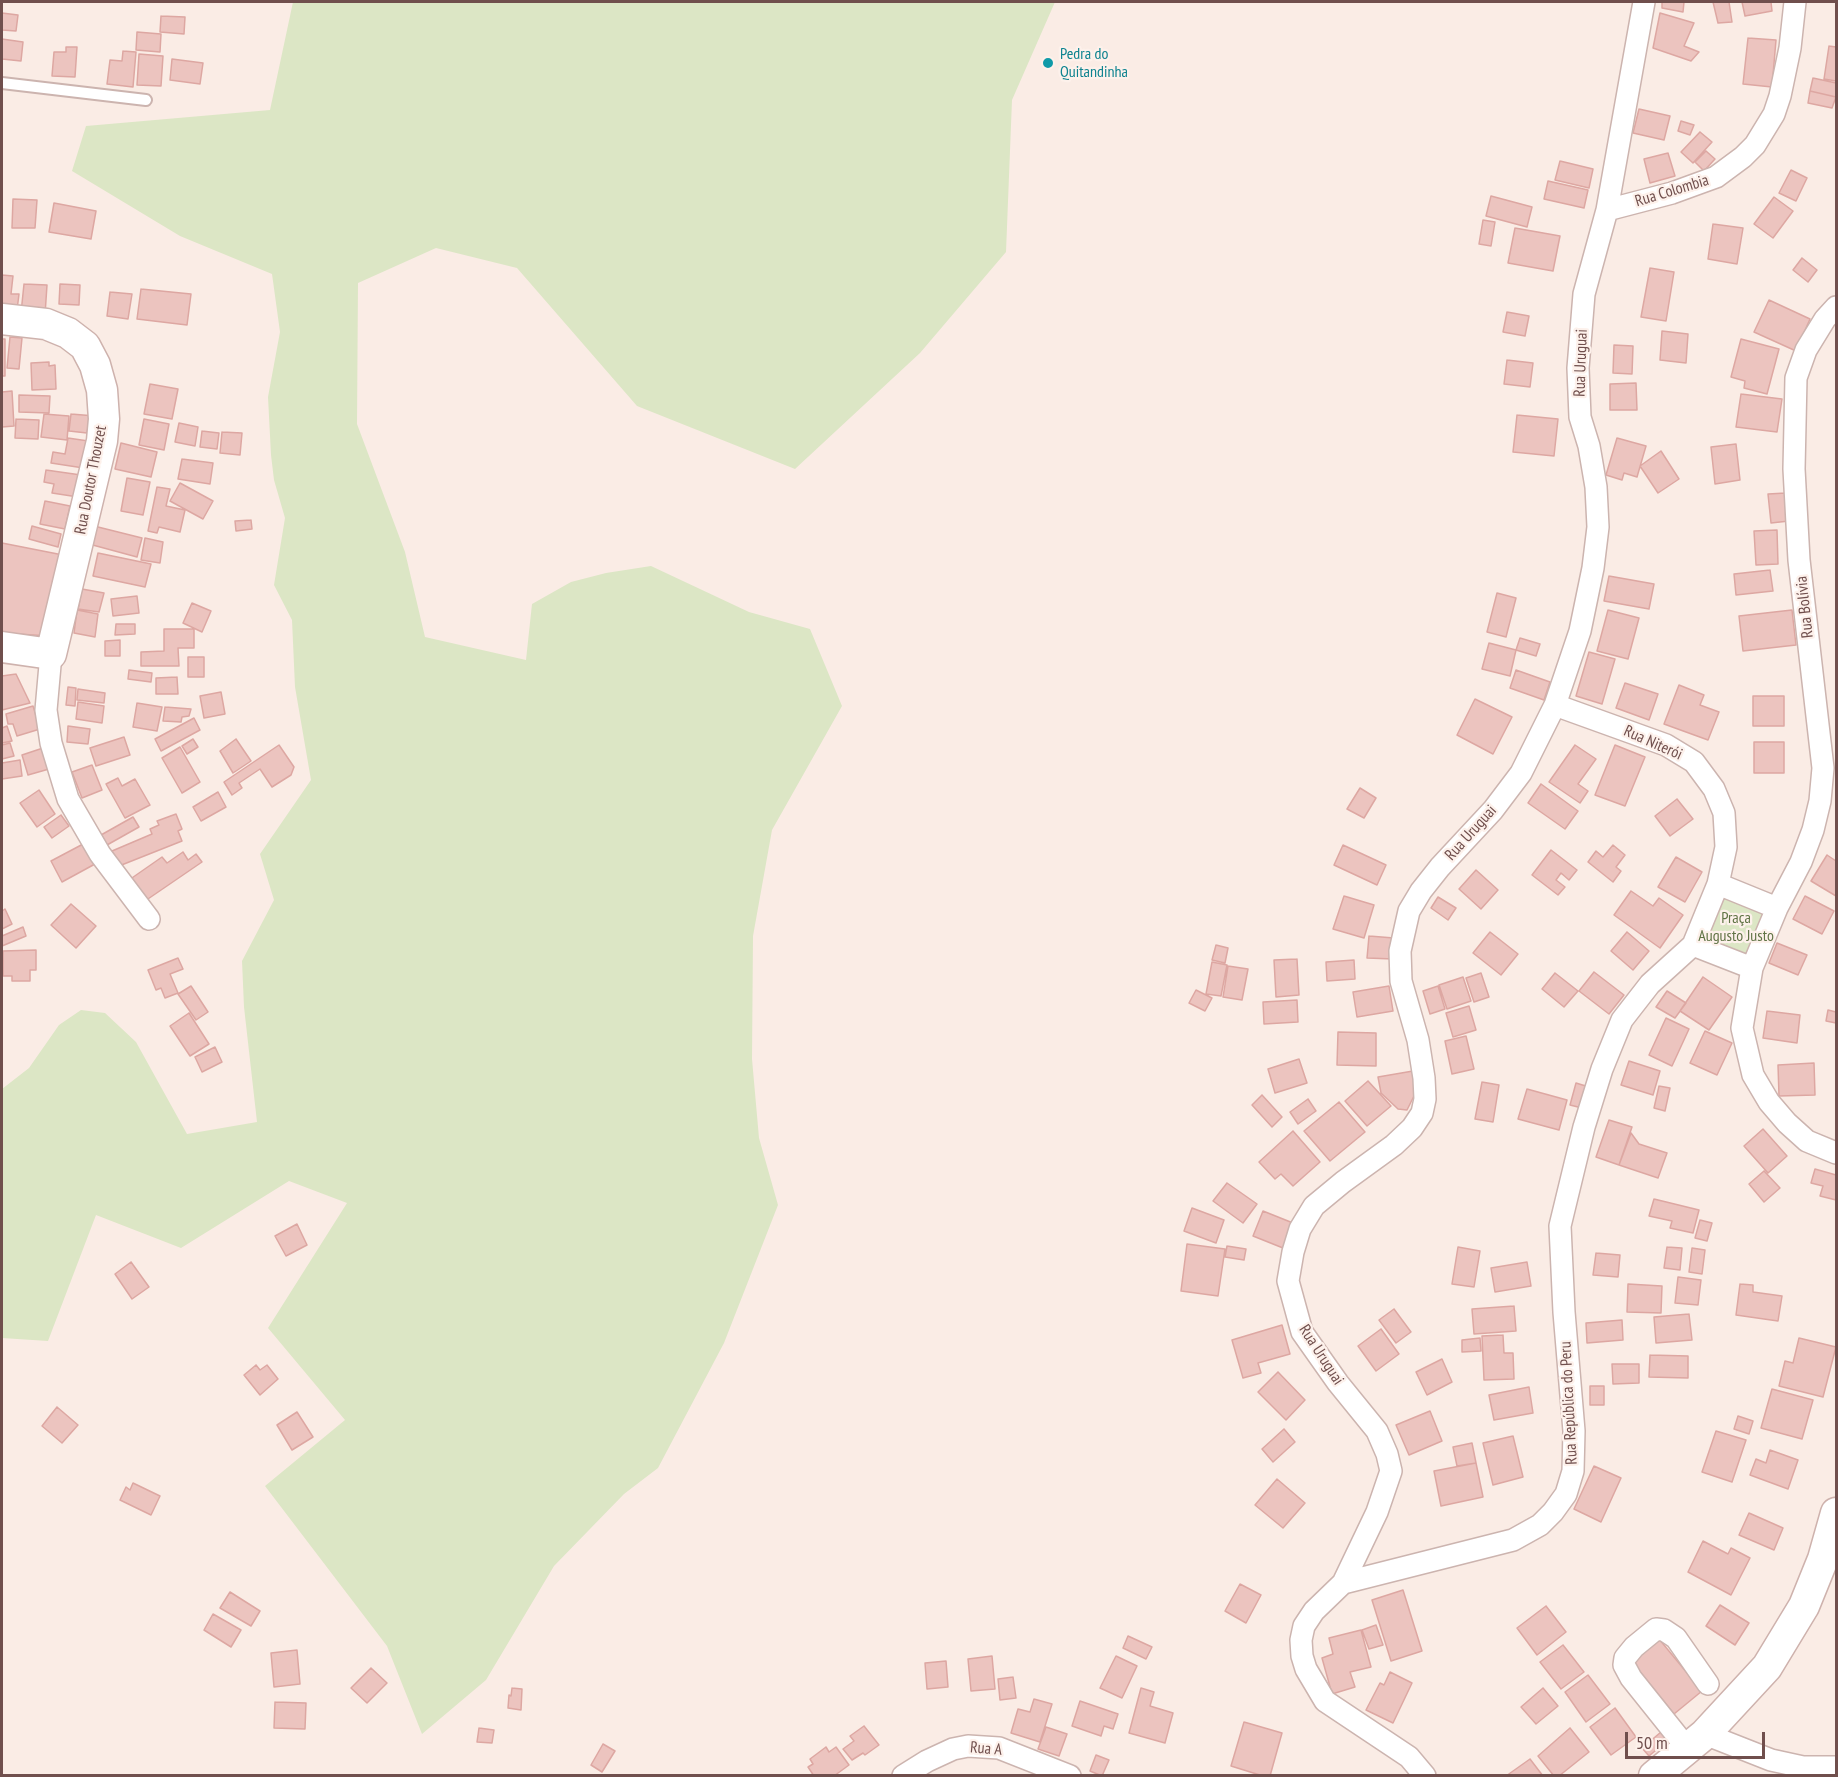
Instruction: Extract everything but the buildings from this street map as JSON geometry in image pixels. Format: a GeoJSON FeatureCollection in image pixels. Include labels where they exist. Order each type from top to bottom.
{"type":"FeatureCollection","features":[{"type":"Feature","properties":{"kind":"street","name":"Rua Uruguai"},"geometry":{"type":"LineString","coordinates":[[1343,1583],[1377,1512],[1386,1490],[1390,1471],[1387,1454],[1377,1431],[1338,1383],[1302,1332],[1288,1281],[1293,1252],[1300,1229],[1314,1206],[1342,1182],[1394,1145],[1412,1128],[1422,1113],[1425,1099],[1423,1069],[1418,1040],[1401,981],[1400,951],[1409,911],[1427,883],[1493,810],[1521,772],[1555,705],[1580,631],[1593,568],[1598,527],[1596,487],[1589,446],[1580,417],[1578,368],[1584,294],[1607,210],[1644,2]]}},
{"type":"Feature","properties":{"kind":"street","name":"Rua Colombia"},"geometry":{"type":"LineString","coordinates":[[1607,210],[1672,193],[1716,177],[1755,145],[1774,114],[1780,96],[1790,48],[1795,2]]}},
{"type":"Feature","properties":{"kind":"street","name":"Rua Bolívia"},"geometry":{"type":"LineString","coordinates":[[1777,908],[1801,862],[1813,830],[1820,801],[1823,768],[1800,560],[1794,469],[1796,378],[1806,350],[1825,319],[1836,308]]}},
{"type":"Feature","properties":{"kind":"street","name":"Rua Doutor Thouzet"},"geometry":{"type":"LineString","coordinates":[[2,319],[46,324],[68,333],[85,346],[95,365],[102,390],[104,419],[102,441],[51,654]]}},
{"type":"Feature","properties":{"kind":"street"},"geometry":{"type":"LineString","coordinates":[[2,647],[51,654],[46,710],[51,743],[68,799],[100,854],[149,919]]}},
{"type":"Feature","properties":{"kind":"street","name":"Rua Niterói"},"geometry":{"type":"LineString","coordinates":[[1555,705],[1666,745],[1694,762],[1714,789],[1724,813],[1726,847],[1718,884]]}},
{"type":"Feature","properties":{"kind":"street"},"geometry":{"type":"LineString","coordinates":[[1752,968],[1693,945],[1718,884],[1777,908],[1752,968],[1742,1028],[1753,1075],[1769,1102],[1787,1123],[1807,1141],[1836,1153]]}},
{"type":"Feature","properties":{"kind":"street","name":"Rua República do Peru"},"geometry":{"type":"LineString","coordinates":[[1425,1776],[1409,1757],[1325,1701],[1305,1669],[1301,1640],[1304,1626],[1314,1611],[1343,1583],[1513,1540],[1540,1526],[1566,1494],[1574,1471],[1574,1431],[1564,1312],[1560,1227],[1584,1127],[1602,1069],[1622,1020],[1650,984],[1693,945]]}},
{"type":"Feature","properties":{"kind":"street"},"geometry":{"type":"LineString","coordinates":[[1654,1776],[1696,1741],[1767,1667],[1804,1606],[1823,1559],[1836,1513]]}},
{"type":"Feature","properties":{"kind":"street"},"geometry":{"type":"LineString","coordinates":[[1708,1684],[1676,1638],[1664,1630],[1656,1629],[1634,1647],[1625,1658],[1624,1665],[1632,1678],[1696,1741],[1803,1767],[1836,1767]]}},
{"type":"Feature","properties":{"kind":"street","name":"Rua A"},"geometry":{"type":"LineString","coordinates":[[903,1776],[953,1749],[968,1746],[999,1748],[1070,1776]]}},
{"type":"Feature","properties":{"kind":"lane"},"geometry":{"type":"LineString","coordinates":[[2,83],[146,100]]}},
{"type":"Feature","properties":{"kind":"green space"},"geometry":{"type":"Polygon","coordinates":[[[293,2],[1055,2],[1012,100],[1006,252],[920,353],[795,469],[637,406],[517,268],[436,248],[358,283],[357,424],[405,552],[425,637],[526,660],[532,604],[571,582],[606,573],[651,566],[749,612],[810,629],[842,706],[772,830],[753,936],[752,1059],[759,1138],[778,1205],[724,1343],[658,1468],[624,1494],[554,1566],[486,1680],[422,1734],[387,1646],[265,1486],[345,1420],[268,1328],[347,1203],[289,1181],[181,1248],[96,1215],[48,1341],[2,1338],[2,1089],[29,1068],[59,1025],[81,1010],[105,1013],[136,1042],[187,1134],[257,1122],[244,1007],[242,961],[274,900],[260,854],[311,780],[295,687],[292,620],[274,585],[285,518],[274,480],[271,455],[268,397],[280,332],[272,274],[180,236],[72,171],[86,126],[270,110],[293,2]]]}},
{"type":"Feature","properties":{"kind":"green space","name":"Praça Augusto Justo"},"geometry":{"type":"Polygon","coordinates":[[[1730,896],[1762,910],[1764,918],[1749,954],[1743,957],[1728,951],[1711,938],[1710,929],[1724,899],[1730,896]]]}},
{"type":"Feature","properties":{"kind":"place","name":"Pedra do Quitandinha"},"geometry":{"type":"Point","coordinates":[1048,63]}}]}
